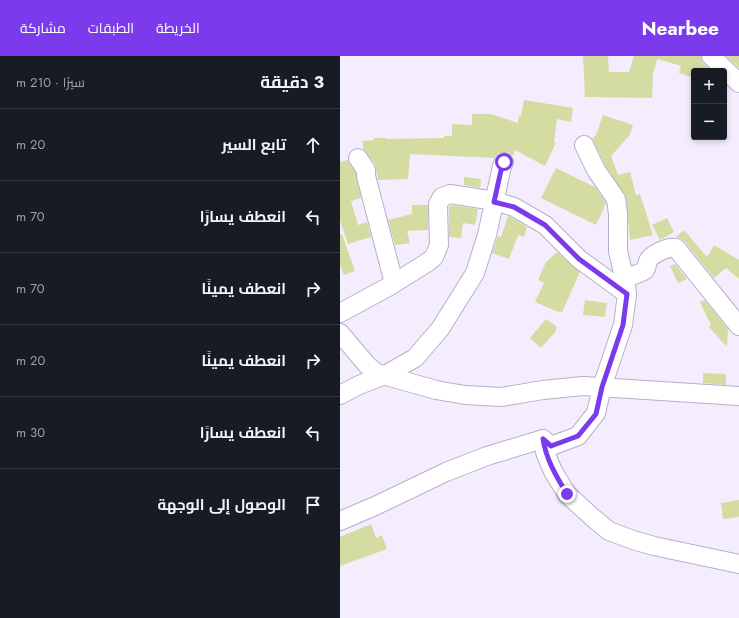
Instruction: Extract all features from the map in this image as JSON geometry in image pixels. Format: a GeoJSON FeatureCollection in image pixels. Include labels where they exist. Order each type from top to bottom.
{"type":"FeatureCollection","features":[{"type":"Feature","properties":{"kind":"street"},"geometry":{"type":"LineString","coordinates":[[711,56],[739,83]]}},
{"type":"Feature","properties":{"kind":"street"},"geometry":{"type":"LineString","coordinates":[[543,439],[551,446],[578,436],[596,414],[602,387],[623,325],[625,286],[618,251],[618,214],[616,199],[596,170],[584,145]]}},
{"type":"Feature","properties":{"kind":"street"},"geometry":{"type":"LineString","coordinates":[[358,158],[366,170],[366,176],[394,283]]}},
{"type":"Feature","properties":{"kind":"street"},"geometry":{"type":"LineString","coordinates":[[340,395],[359,385],[385,375],[415,358],[440,329],[475,273],[487,235],[504,162]]}},
{"type":"Feature","properties":{"kind":"street"},"geometry":{"type":"LineString","coordinates":[[340,313],[394,283],[434,257],[438,245],[438,204],[442,197],[450,194],[514,207],[545,225],[579,259],[625,286]]}},
{"type":"Feature","properties":{"kind":"street"},"geometry":{"type":"LineString","coordinates":[[625,286],[643,271],[648,260],[652,256],[667,248],[676,248],[739,326]]}},
{"type":"Feature","properties":{"kind":"street"},"geometry":{"type":"LineString","coordinates":[[340,333],[376,373],[436,390],[465,395],[501,397],[543,390],[583,386],[739,396]]}},
{"type":"Feature","properties":{"kind":"street"},"geometry":{"type":"LineString","coordinates":[[340,521],[446,472],[487,456],[543,439]]}},
{"type":"Feature","properties":{"kind":"street"},"geometry":{"type":"LineString","coordinates":[[543,439],[545,452],[552,468],[567,494],[609,531],[654,546],[739,564]]}},
{"type":"Feature","properties":{"kind":"building"},"geometry":{"type":"Polygon","coordinates":[[[583,56],[608,56],[609,72],[629,72],[634,56],[701,56],[703,63],[708,68],[691,68],[691,77],[679,73],[681,66],[657,59],[653,74],[652,98],[585,97],[583,56]]]}},
{"type":"Feature","properties":{"kind":"building"},"geometry":{"type":"Polygon","coordinates":[[[726,56],[739,56],[739,68],[726,56]]]}},
{"type":"Feature","properties":{"kind":"building"},"geometry":{"type":"Polygon","coordinates":[[[524,100],[573,108],[571,122],[557,119],[554,142],[556,143],[545,166],[515,150],[513,156],[508,152],[503,152],[498,153],[494,158],[410,154],[408,179],[378,180],[375,164],[363,149],[363,141],[374,140],[374,138],[444,138],[444,136],[452,136],[452,124],[472,125],[472,114],[491,114],[518,123],[524,100]]]}},
{"type":"Feature","properties":{"kind":"building"},"geometry":{"type":"Polygon","coordinates":[[[603,115],[633,125],[629,136],[611,156],[618,175],[630,172],[636,195],[640,194],[653,235],[630,240],[626,197],[605,165],[592,139],[596,135],[603,115]]]}},
{"type":"Feature","properties":{"kind":"building"},"geometry":{"type":"Polygon","coordinates":[[[348,160],[356,173],[361,198],[351,201],[358,225],[367,222],[371,237],[348,244],[340,221],[340,162],[348,160]]]}},
{"type":"Feature","properties":{"kind":"building"},"geometry":{"type":"Polygon","coordinates":[[[556,168],[595,187],[606,203],[596,225],[541,198],[556,168]]]}},
{"type":"Feature","properties":{"kind":"building"},"geometry":{"type":"Polygon","coordinates":[[[464,177],[481,179],[480,188],[464,185],[464,177]]]}},
{"type":"Feature","properties":{"kind":"building"},"geometry":{"type":"Polygon","coordinates":[[[412,205],[428,205],[428,230],[407,231],[410,243],[395,245],[388,220],[412,214],[412,205]]]}},
{"type":"Feature","properties":{"kind":"building"},"geometry":{"type":"Polygon","coordinates":[[[451,205],[478,209],[475,225],[463,223],[461,238],[449,237],[449,207],[451,205]]]}},
{"type":"Feature","properties":{"kind":"building"},"geometry":{"type":"Polygon","coordinates":[[[508,216],[527,227],[524,237],[518,235],[509,259],[492,253],[498,236],[501,237],[508,216]]]}},
{"type":"Feature","properties":{"kind":"building"},"geometry":{"type":"Polygon","coordinates":[[[667,218],[674,232],[660,240],[652,225],[667,218]]]}},
{"type":"Feature","properties":{"kind":"building"},"geometry":{"type":"Polygon","coordinates":[[[684,230],[707,257],[714,245],[739,260],[739,279],[726,268],[714,278],[684,241],[676,237],[684,230]]]}},
{"type":"Feature","properties":{"kind":"building"},"geometry":{"type":"Polygon","coordinates":[[[342,234],[355,271],[344,275],[340,265],[340,235],[342,234]]]}},
{"type":"Feature","properties":{"kind":"building"},"geometry":{"type":"Polygon","coordinates":[[[557,252],[580,272],[562,312],[535,302],[544,283],[538,280],[546,262],[557,252]]]}},
{"type":"Feature","properties":{"kind":"building"},"geometry":{"type":"Polygon","coordinates":[[[675,264],[687,279],[678,283],[670,266],[675,264]]]}},
{"type":"Feature","properties":{"kind":"building"},"geometry":{"type":"Polygon","coordinates":[[[585,300],[607,303],[605,317],[583,315],[585,300]]]}},
{"type":"Feature","properties":{"kind":"building"},"geometry":{"type":"Polygon","coordinates":[[[705,300],[728,329],[727,347],[709,327],[711,325],[700,302],[705,300]]]}},
{"type":"Feature","properties":{"kind":"building"},"geometry":{"type":"Polygon","coordinates":[[[546,319],[556,326],[556,331],[541,348],[530,338],[546,319]]]}},
{"type":"Feature","properties":{"kind":"building"},"geometry":{"type":"Polygon","coordinates":[[[703,373],[726,374],[726,385],[703,383],[703,373]]]}},
{"type":"Feature","properties":{"kind":"building"},"geometry":{"type":"Polygon","coordinates":[[[739,500],[739,517],[723,519],[721,503],[739,500]]]}},
{"type":"Feature","properties":{"kind":"building"},"geometry":{"type":"Polygon","coordinates":[[[371,524],[376,538],[382,535],[387,549],[340,566],[340,537],[371,524]]]}},
{"type":"Feature","properties":{"kind":"route"},"geometry":{"type":"LineString","coordinates":[[504,162],[494,202],[514,207],[545,225],[579,259],[627,294],[623,325],[602,387],[596,414],[578,436],[551,446],[543,439],[545,452],[554,473],[567,494]]}}]}
